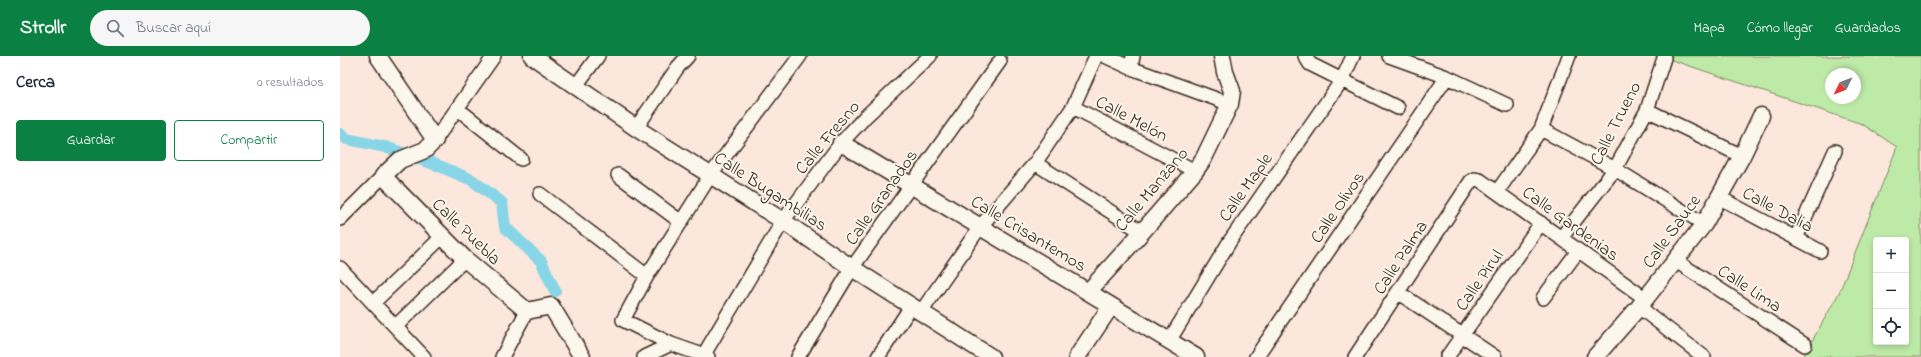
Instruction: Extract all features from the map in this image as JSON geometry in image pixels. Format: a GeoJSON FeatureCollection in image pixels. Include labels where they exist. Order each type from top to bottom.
{"type":"FeatureCollection","features":[{"type":"Feature","properties":{"kind":"street"},"geometry":{"type":"LineString","coordinates":[[378,56],[430,145]]}},
{"type":"Feature","properties":{"kind":"street"},"geometry":{"type":"LineString","coordinates":[[340,218],[400,160],[430,145],[458,109],[494,56]]}},
{"type":"Feature","properties":{"kind":"street","name":"Calle Bugambilias"},"geometry":{"type":"LineString","coordinates":[[532,56],[636,128],[783,221],[852,268],[991,357]]}},
{"type":"Feature","properties":{"kind":"street"},"geometry":{"type":"LineString","coordinates":[[575,87],[598,56]]}},
{"type":"Feature","properties":{"kind":"street"},"geometry":{"type":"LineString","coordinates":[[636,128],[688,56]]}},
{"type":"Feature","properties":{"kind":"street"},"geometry":{"type":"LineString","coordinates":[[705,356],[671,344],[623,320],[647,276],[710,176],[800,56]]}},
{"type":"Feature","properties":{"kind":"street","name":"Calle Fresno"},"geometry":{"type":"LineString","coordinates":[[705,356],[783,221],[841,143],[865,117],[930,56]]}},
{"type":"Feature","properties":{"kind":"street"},"geometry":{"type":"LineString","coordinates":[[878,357],[980,227],[1035,163],[1073,107],[1096,56]]}},
{"type":"Feature","properties":{"kind":"street"},"geometry":{"type":"LineString","coordinates":[[1106,56],[1132,62],[1230,104]]}},
{"type":"Feature","properties":{"kind":"street","name":"Calle Manzano"},"geometry":{"type":"LineString","coordinates":[[1088,292],[1195,171],[1204,158],[1230,104],[1232,91],[1225,72],[1222,56]]}},
{"type":"Feature","properties":{"kind":"street"},"geometry":{"type":"LineString","coordinates":[[1305,56],[1310,64],[1398,108]]}},
{"type":"Feature","properties":{"kind":"street","name":"Calle Maple"},"geometry":{"type":"LineString","coordinates":[[1169,341],[1230,240],[1342,80],[1353,56]]}},
{"type":"Feature","properties":{"kind":"street"},"geometry":{"type":"LineString","coordinates":[[1389,56],[1447,77],[1507,105]]}},
{"type":"Feature","properties":{"kind":"street"},"geometry":{"type":"LineString","coordinates":[[1497,192],[1541,129],[1569,56]]}},
{"type":"Feature","properties":{"kind":"street","name":"Calle Trueno"},"geometry":{"type":"LineString","coordinates":[[1561,238],[1615,169],[1647,110],[1664,58]]}},
{"type":"Feature","properties":{"kind":"street","name":"Calle Granados"},"geometry":{"type":"LineString","coordinates":[[798,357],[852,268],[1000,61]]}},
{"type":"Feature","properties":{"kind":"street","name":"Calle Olivos"},"geometry":{"type":"LineString","coordinates":[[1256,357],[1447,77]]}},
{"type":"Feature","properties":{"kind":"street","name":"Calle Melón"},"geometry":{"type":"LineString","coordinates":[[1073,107],[1195,171]]}},
{"type":"Feature","properties":{"kind":"street"},"geometry":{"type":"LineString","coordinates":[[458,109],[522,158]]}},
{"type":"Feature","properties":{"kind":"street"},"geometry":{"type":"LineString","coordinates":[[1647,110],[1742,156]]}},
{"type":"Feature","properties":{"kind":"street","name":"Calle Sauce"},"geometry":{"type":"LineString","coordinates":[[1595,357],[1642,303],[1704,224],[1720,198],[1761,116]]}},
{"type":"Feature","properties":{"kind":"street"},"geometry":{"type":"LineString","coordinates":[[1541,129],[1615,169],[1704,224]]}},
{"type":"Feature","properties":{"kind":"street","name":"Calle Crisantemos"},"geometry":{"type":"LineString","coordinates":[[841,143],[1196,357]]}},
{"type":"Feature","properties":{"kind":"street"},"geometry":{"type":"LineString","coordinates":[[1796,238],[1834,151]]}},
{"type":"Feature","properties":{"kind":"street"},"geometry":{"type":"LineString","coordinates":[[1035,163],[1142,232]]}},
{"type":"Feature","properties":{"kind":"street"},"geometry":{"type":"LineString","coordinates":[[618,175],[681,222]]}},
{"type":"Feature","properties":{"kind":"street","name":"Calle Puebla"},"geometry":{"type":"LineString","coordinates":[[383,176],[465,259],[527,311]]}},
{"type":"Feature","properties":{"kind":"street","name":"Calle Gardenias"},"geometry":{"type":"LineString","coordinates":[[1475,179],[1480,180],[1578,250],[1704,357]]}},
{"type":"Feature","properties":{"kind":"street","name":"Calle Palma"},"geometry":{"type":"LineString","coordinates":[[1355,357],[1470,181],[1475,179]]}},
{"type":"Feature","properties":{"kind":"street"},"geometry":{"type":"LineString","coordinates":[[540,194],[647,276]]}},
{"type":"Feature","properties":{"kind":"street","name":"Calle Dalia"},"geometry":{"type":"LineString","coordinates":[[1720,198],[1820,251]]}},
{"type":"Feature","properties":{"kind":"street","name":"Calle Pirul"},"geometry":{"type":"LineString","coordinates":[[1447,357],[1540,223]]}},
{"type":"Feature","properties":{"kind":"street"},"geometry":{"type":"LineString","coordinates":[[373,303],[443,236]]}},
{"type":"Feature","properties":{"kind":"street"},"geometry":{"type":"LineString","coordinates":[[1543,298],[1578,250]]}},
{"type":"Feature","properties":{"kind":"street"},"geometry":{"type":"LineString","coordinates":[[396,326],[465,259]]}},
{"type":"Feature","properties":{"kind":"street","name":"Calle Lima"},"geometry":{"type":"LineString","coordinates":[[1676,261],[1805,345]]}},
{"type":"Feature","properties":{"kind":"street"},"geometry":{"type":"LineString","coordinates":[[340,268],[424,357]]}},
{"type":"Feature","properties":{"kind":"street"},"geometry":{"type":"LineString","coordinates":[[1398,293],[1495,357]]}},
{"type":"Feature","properties":{"kind":"street"},"geometry":{"type":"LineString","coordinates":[[502,357],[527,311],[551,306],[582,357]]}},
{"type":"Feature","properties":{"kind":"street"},"geometry":{"type":"LineString","coordinates":[[1077,357],[1111,306]]}},
{"type":"Feature","properties":{"kind":"street"},"geometry":{"type":"LineString","coordinates":[[644,357],[671,344]]}},
{"type":"Feature","properties":{"kind":"green space"},"geometry":{"type":"Polygon","coordinates":[[[1660,56],[1921,56],[1921,357],[1803,357],[1839,293],[1897,147],[1862,124],[1660,56]]]}},
{"type":"Feature","properties":{"kind":"waterway"},"geometry":{"type":"LineString","coordinates":[[340,134],[347,139],[385,147],[437,165],[472,180],[502,203],[505,227],[541,261],[555,291]]}}]}
